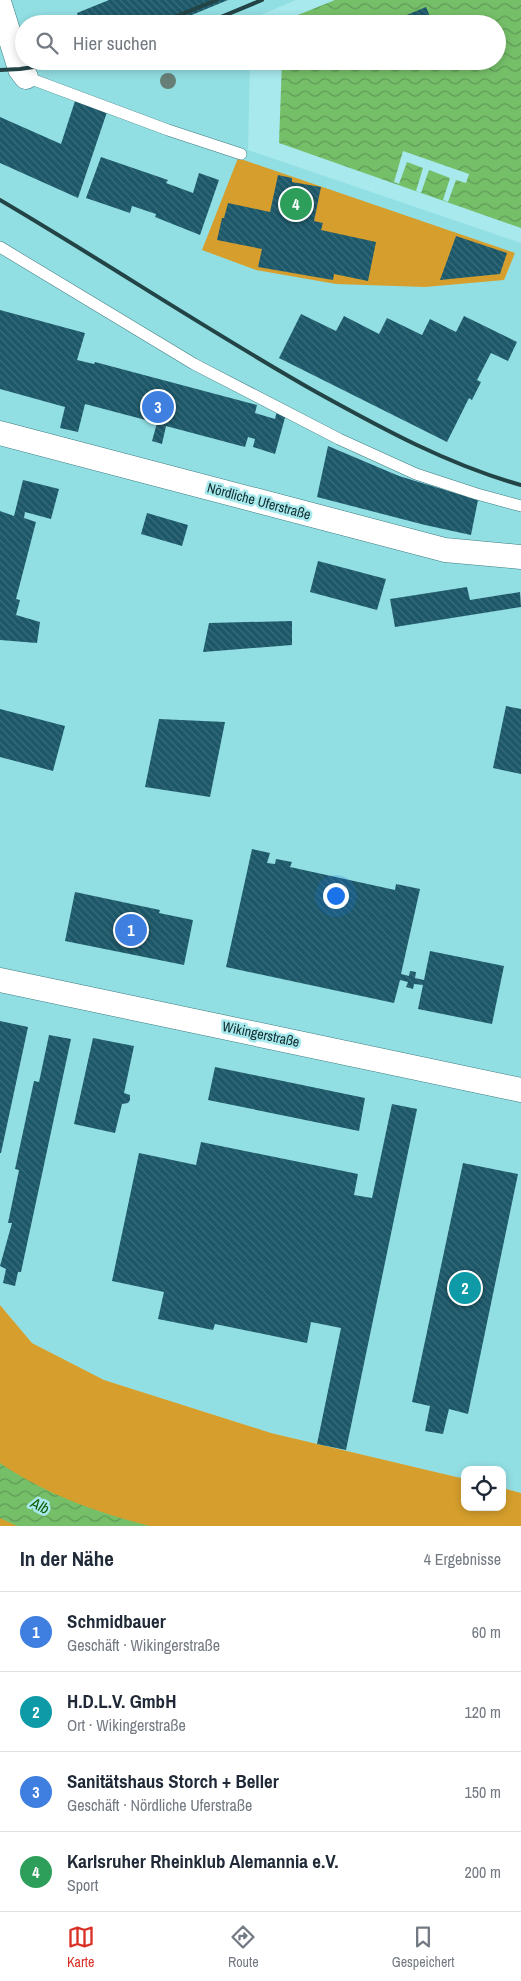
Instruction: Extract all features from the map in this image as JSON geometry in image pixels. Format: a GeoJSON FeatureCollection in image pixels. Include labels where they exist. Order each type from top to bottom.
{"type":"FeatureCollection","features":[{"type":"Feature","properties":{"kind":"street"},"geometry":{"type":"LineString","coordinates":[[0,5],[15,53]]}},
{"type":"Feature","properties":{"kind":"street"},"geometry":{"type":"LineString","coordinates":[[21,70],[26,77]]}},
{"type":"Feature","properties":{"kind":"street","name":"Nördliche Uferstraße"},"geometry":{"type":"LineString","coordinates":[[0,433],[446,550],[521,558]]}},
{"type":"Feature","properties":{"kind":"street","name":"Wikingerstraße"},"geometry":{"type":"LineString","coordinates":[[0,980],[521,1090]]}},
{"type":"Feature","properties":{"kind":"lane"},"geometry":{"type":"LineString","coordinates":[[26,77],[168,130],[241,154]]}},
{"type":"Feature","properties":{"kind":"lane"},"geometry":{"type":"LineString","coordinates":[[0,247],[194,364],[339,439],[416,474],[521,506]]}},
{"type":"Feature","properties":{"kind":"shaded area"},"geometry":{"type":"Polygon","coordinates":[[[0,0],[296,0],[260,15],[15,15],[15,70],[250,70],[248,150],[521,243],[521,1493],[506,1489],[506,1466],[461,1466],[461,1478],[271,1433],[104,1380],[32,1343],[0,1305],[0,0]]]}},
{"type":"Feature","properties":{"kind":"shaded area"},"geometry":{"type":"Polygon","coordinates":[[[238,158],[515,253],[504,280],[425,287],[336,284],[256,270],[202,250],[238,158]]]}},
{"type":"Feature","properties":{"kind":"shaded area"},"geometry":{"type":"Polygon","coordinates":[[[0,1305],[32,1343],[104,1380],[271,1433],[461,1478],[461,1511],[506,1511],[506,1489],[521,1493],[521,1526],[0,1526],[0,1305]]]}},
{"type":"Feature","properties":{"kind":"water"},"geometry":{"type":"Polygon","coordinates":[[[335,0],[521,0],[521,228],[279,143],[282,70],[506,70],[506,15],[298,15],[335,0]]]}},
{"type":"Feature","properties":{"kind":"water","name":"Alb"},"geometry":{"type":"Polygon","coordinates":[[[0,1463],[35,1484],[72,1501],[92,1509],[150,1526],[17,1526],[0,1518],[0,1463]]]}},
{"type":"Feature","properties":{"kind":"pier"},"geometry":{"type":"Polygon","coordinates":[[[403,151],[469,174],[466,183],[456,180],[448,202],[443,200],[450,178],[429,170],[421,193],[416,191],[423,168],[407,162],[399,184],[394,182],[403,151]]]}},
{"type":"Feature","properties":{"kind":"building"},"geometry":{"type":"Polygon","coordinates":[[[109,0],[228,0],[192,15],[78,15],[77,13],[109,0]]]}},
{"type":"Feature","properties":{"kind":"building"},"geometry":{"type":"Polygon","coordinates":[[[426,7],[429,15],[407,15],[426,7]]]}},
{"type":"Feature","properties":{"kind":"building"},"geometry":{"type":"Polygon","coordinates":[[[75,101],[107,112],[78,198],[0,163],[0,117],[61,144],[75,101]]]}},
{"type":"Feature","properties":{"kind":"building"},"geometry":{"type":"Polygon","coordinates":[[[101,157],[168,180],[166,183],[193,193],[199,173],[219,180],[200,235],[155,217],[156,214],[132,206],[130,213],[86,198],[101,157]]]}},
{"type":"Feature","properties":{"kind":"building"},"geometry":{"type":"Polygon","coordinates":[[[278,175],[292,178],[292,182],[321,187],[314,221],[323,223],[321,230],[376,242],[368,281],[334,274],[333,280],[258,267],[262,249],[217,240],[228,203],[270,212],[278,175]]]}},
{"type":"Feature","properties":{"kind":"building"},"geometry":{"type":"Polygon","coordinates":[[[456,236],[507,253],[500,274],[440,280],[456,236]]]}},
{"type":"Feature","properties":{"kind":"building"},"geometry":{"type":"Polygon","coordinates":[[[0,310],[85,333],[77,360],[94,364],[95,362],[257,405],[255,413],[275,419],[277,411],[286,414],[275,454],[253,447],[255,439],[248,437],[245,447],[166,426],[162,444],[152,441],[157,423],[85,404],[78,432],[60,428],[65,407],[0,389],[0,310]]]}},
{"type":"Feature","properties":{"kind":"building"},"geometry":{"type":"Polygon","coordinates":[[[301,314],[336,331],[344,316],[379,334],[387,318],[422,335],[430,319],[456,332],[464,316],[517,342],[508,361],[491,353],[477,380],[481,382],[472,400],[469,398],[447,442],[279,358],[301,314]]]}},
{"type":"Feature","properties":{"kind":"building"},"geometry":{"type":"Polygon","coordinates":[[[328,446],[399,476],[478,500],[471,535],[317,497],[328,446]]]}},
{"type":"Feature","properties":{"kind":"building"},"geometry":{"type":"Polygon","coordinates":[[[23,480],[59,489],[51,519],[25,512],[24,518],[36,522],[16,599],[20,600],[16,615],[40,622],[37,643],[0,640],[0,511],[14,516],[23,480]]]}},
{"type":"Feature","properties":{"kind":"building"},"geometry":{"type":"Polygon","coordinates":[[[147,513],[188,525],[182,546],[141,534],[147,513]]]}},
{"type":"Feature","properties":{"kind":"building"},"geometry":{"type":"Polygon","coordinates":[[[318,561],[386,579],[377,610],[310,592],[318,561]]]}},
{"type":"Feature","properties":{"kind":"building"},"geometry":{"type":"Polygon","coordinates":[[[467,587],[470,600],[520,592],[521,607],[395,627],[390,599],[467,587]]]}},
{"type":"Feature","properties":{"kind":"building"},"geometry":{"type":"Polygon","coordinates":[[[292,621],[292,645],[203,652],[209,623],[292,621]]]}},
{"type":"Feature","properties":{"kind":"building"},"geometry":{"type":"Polygon","coordinates":[[[506,706],[521,709],[521,774],[493,768],[506,706]]]}},
{"type":"Feature","properties":{"kind":"building"},"geometry":{"type":"Polygon","coordinates":[[[0,709],[65,726],[53,771],[0,757],[0,709]]]}},
{"type":"Feature","properties":{"kind":"building"},"geometry":{"type":"Polygon","coordinates":[[[159,719],[225,722],[210,797],[145,787],[159,719]]]}},
{"type":"Feature","properties":{"kind":"building"},"geometry":{"type":"Polygon","coordinates":[[[252,849],[270,853],[267,863],[275,864],[276,859],[292,862],[290,867],[395,890],[396,884],[420,889],[401,974],[409,976],[410,971],[416,972],[415,978],[424,980],[430,951],[504,966],[492,1024],[418,1009],[423,985],[414,984],[413,989],[406,987],[408,982],[400,980],[394,1003],[226,967],[252,849]]]}},
{"type":"Feature","properties":{"kind":"building"},"geometry":{"type":"Polygon","coordinates":[[[75,892],[160,910],[159,913],[193,920],[184,965],[65,941],[75,892]]]}},
{"type":"Feature","properties":{"kind":"building"},"geometry":{"type":"Polygon","coordinates":[[[0,1021],[28,1027],[1,1153],[0,1153],[0,1021]]]}},
{"type":"Feature","properties":{"kind":"building"},"geometry":{"type":"Polygon","coordinates":[[[49,1035],[71,1039],[21,1272],[18,1272],[15,1286],[3,1283],[6,1269],[0,1266],[12,1223],[8,1223],[19,1170],[15,1169],[34,1081],[39,1082],[49,1035]]]}},
{"type":"Feature","properties":{"kind":"building"},"geometry":{"type":"Polygon","coordinates":[[[93,1038],[134,1046],[124,1093],[130,1095],[130,1100],[128,1103],[122,1104],[115,1133],[74,1124],[93,1038]]]}},
{"type":"Feature","properties":{"kind":"building"},"geometry":{"type":"Polygon","coordinates":[[[215,1067],[365,1098],[359,1131],[208,1100],[215,1067]]]}},
{"type":"Feature","properties":{"kind":"building"},"geometry":{"type":"Polygon","coordinates":[[[392,1104],[417,1109],[346,1450],[317,1444],[341,1328],[311,1322],[307,1343],[215,1324],[213,1330],[158,1319],[164,1292],[112,1281],[139,1153],[196,1165],[201,1142],[358,1174],[354,1195],[372,1198],[392,1104]]]}},
{"type":"Feature","properties":{"kind":"building"},"geometry":{"type":"Polygon","coordinates":[[[463,1163],[518,1174],[468,1414],[449,1409],[443,1434],[425,1431],[430,1406],[412,1402],[463,1163]]]}},
{"type":"Feature","properties":{"kind":"railway"},"geometry":{"type":"LineString","coordinates":[[180,15],[217,0]]}},
{"type":"Feature","properties":{"kind":"railway"},"geometry":{"type":"LineString","coordinates":[[226,15],[262,0]]}},
{"type":"Feature","properties":{"kind":"railway"},"geometry":{"type":"LineString","coordinates":[[0,70],[15,69]]}},
{"type":"Feature","properties":{"kind":"railway"},"geometry":{"type":"LineString","coordinates":[[0,200],[238,346],[342,406],[442,457],[521,485]]}},
{"type":"Feature","properties":{"kind":"place","name":"Karlsruher Rheinklub Alemannia e.V."},"geometry":{"type":"Point","coordinates":[296,204]}},
{"type":"Feature","properties":{"kind":"place","name":"Sanitätshaus Storch + Beller"},"geometry":{"type":"Point","coordinates":[158,407]}},
{"type":"Feature","properties":{"kind":"place","name":"Schmidbauer"},"geometry":{"type":"Point","coordinates":[131,930]}},
{"type":"Feature","properties":{"kind":"place","name":"H.D.L.V. GmbH"},"geometry":{"type":"Point","coordinates":[465,1288]}}]}
